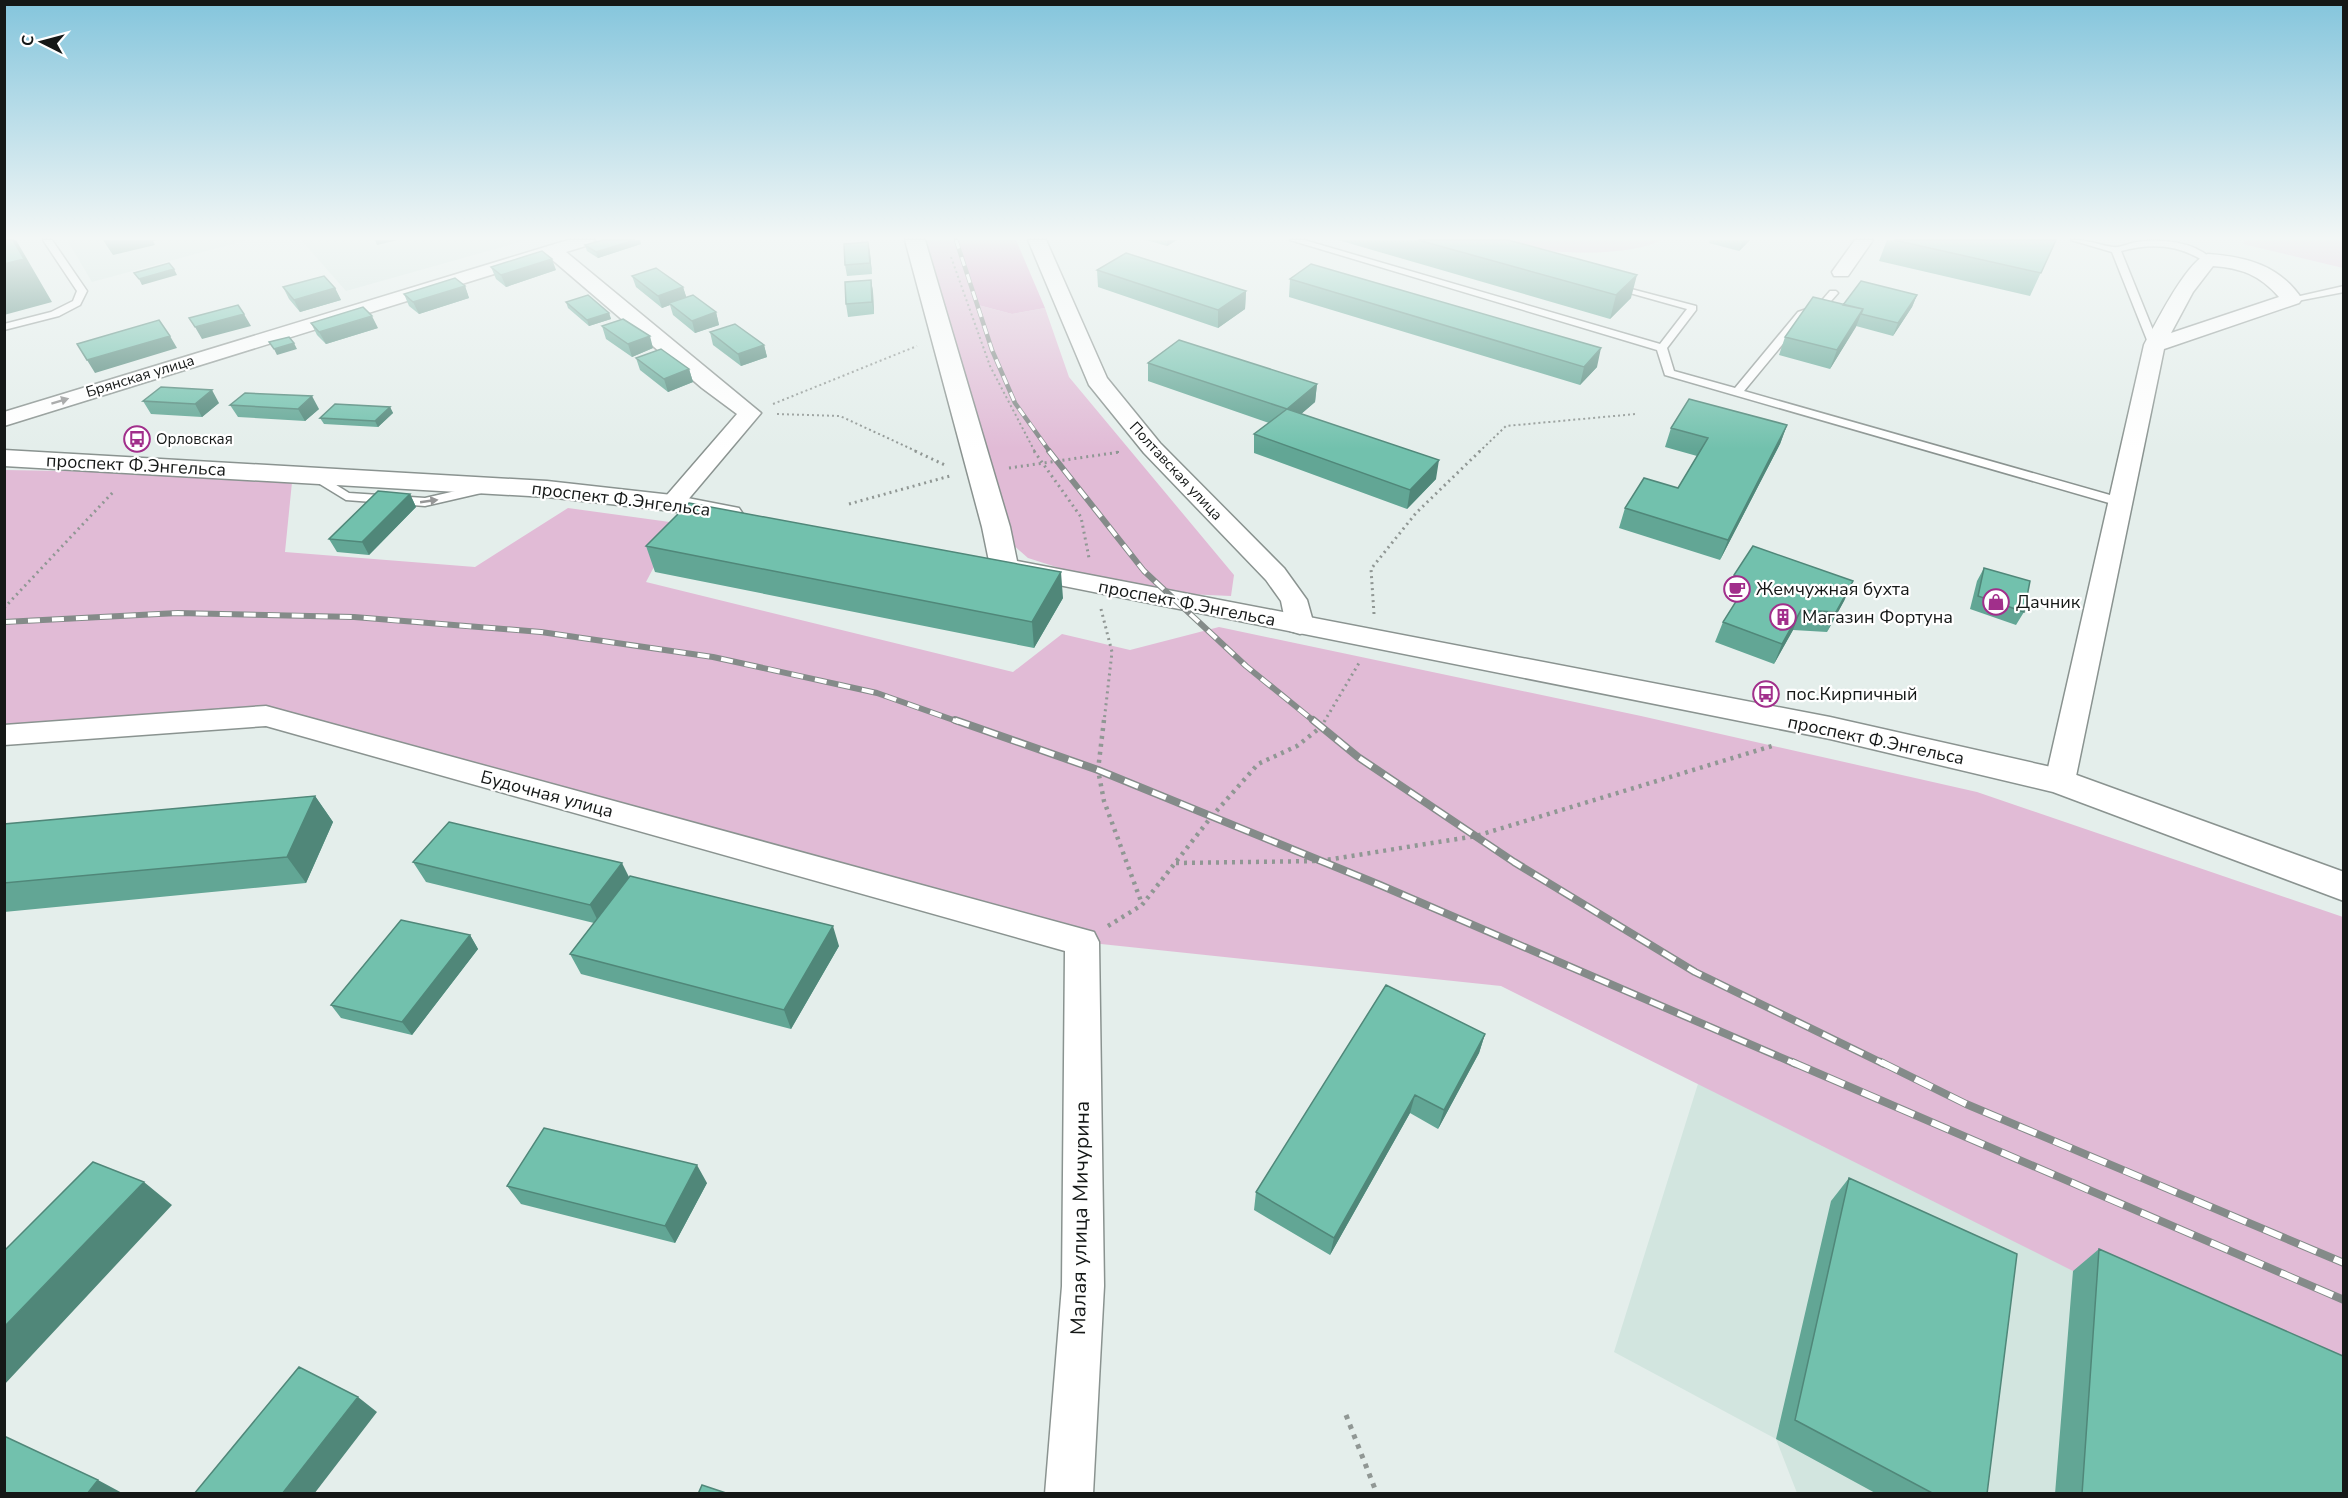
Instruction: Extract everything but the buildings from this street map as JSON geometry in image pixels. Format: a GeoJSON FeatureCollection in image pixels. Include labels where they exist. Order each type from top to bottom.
{"type":"FeatureCollection","features":[{"type":"Feature","properties":{"kind":"street","name":"Брянская улица"},"geometry":{"type":"LineString","coordinates":[[4,419],[358,310]]}},
{"type":"Feature","properties":{"kind":"street"},"geometry":{"type":"LineString","coordinates":[[623,310],[710,383],[750,413],[672,503]]}},
{"type":"Feature","properties":{"kind":"street"},"geometry":{"type":"LineString","coordinates":[[935,310],[943,337],[971,473]]}},
{"type":"Feature","properties":{"kind":"street","name":"Полтавская улица"},"geometry":{"type":"LineString","coordinates":[[1067,310],[1097,380],[1152,448],[1275,574],[1294,600],[1300,625]]}},
{"type":"Feature","properties":{"kind":"street"},"geometry":{"type":"LineString","coordinates":[[2060,781],[2154,345],[2173,310]]}},
{"type":"Feature","properties":{"kind":"street"},"geometry":{"type":"LineString","coordinates":[[2154,345],[2259,310]]}},
{"type":"Feature","properties":{"kind":"street","name":"проспект Ф.Энгельса"},"geometry":{"type":"LineString","coordinates":[[4,458],[497,485],[672,503],[752,518]]}},
{"type":"Feature","properties":{"kind":"street","name":"проспект Ф.Энгельса"},"geometry":{"type":"LineString","coordinates":[[971,473],[993,564],[1830,728],[2060,781],[2343,887]]}},
{"type":"Feature","properties":{"kind":"street","name":"Будочная улица"},"geometry":{"type":"LineString","coordinates":[[4,735],[266,716],[1082,942]]}},
{"type":"Feature","properties":{"kind":"street","name":"Малая улица Мичурина"},"geometry":{"type":"LineString","coordinates":[[1069,1494],[1083,1286],[1082,942]]}},
{"type":"Feature","properties":{"kind":"lane"},"geometry":{"type":"LineString","coordinates":[[4,327],[63,310]]}},
{"type":"Feature","properties":{"kind":"lane"},"geometry":{"type":"LineString","coordinates":[[1532,310],[1662,348]]}},
{"type":"Feature","properties":{"kind":"lane"},"geometry":{"type":"LineString","coordinates":[[1662,348],[1692,310]]}},
{"type":"Feature","properties":{"kind":"lane"},"geometry":{"type":"LineString","coordinates":[[1737,393],[1802,314],[1813,310]]}},
{"type":"Feature","properties":{"kind":"lane"},"geometry":{"type":"LineString","coordinates":[[2139,310],[2154,345]]}},
{"type":"Feature","properties":{"kind":"lane"},"geometry":{"type":"LineString","coordinates":[[1662,348],[1669,373],[2120,502]]}},
{"type":"Feature","properties":{"kind":"path"},"geometry":{"type":"LineString","coordinates":[[750,413],[884,358],[943,337]]}},
{"type":"Feature","properties":{"kind":"path"},"geometry":{"type":"LineString","coordinates":[[750,413],[840,416],[971,473]]}},
{"type":"Feature","properties":{"kind":"path"},"geometry":{"type":"LineString","coordinates":[[849,504],[971,473],[1152,448]]}},
{"type":"Feature","properties":{"kind":"path"},"geometry":{"type":"LineString","coordinates":[[4,608],[138,465]]}},
{"type":"Feature","properties":{"kind":"path"},"geometry":{"type":"LineString","coordinates":[[1176,863],[1320,861],[1476,836],[1773,746]]}},
{"type":"Feature","properties":{"kind":"path"},"geometry":{"type":"LineString","coordinates":[[1346,1415],[1377,1494]]}},
{"type":"Feature","properties":{"kind":"shaded area"},"geometry":{"type":"Polygon","coordinates":[[[946,310],[997,310],[1012,314],[1046,310],[1069,377],[1234,575],[1231,596],[1186,594],[1112,578],[1075,573],[1028,558],[1012,544],[946,310]]]}},
{"type":"Feature","properties":{"kind":"shaded area"},"geometry":{"type":"Polygon","coordinates":[[[997,310],[1035,310],[1012,314],[997,310]]]}},
{"type":"Feature","properties":{"kind":"shaded area"},"geometry":{"type":"Polygon","coordinates":[[[5,470],[181,473],[292,482],[285,552],[475,567],[568,508],[677,523],[646,582],[1013,672],[1062,634],[1130,650],[1219,627],[1641,716],[1977,792],[2343,917],[2343,1392],[2073,1271],[1501,986],[1082,942],[264,720],[5,742],[5,470]]]}},
{"type":"Feature","properties":{"kind":"shaded area"},"geometry":{"type":"Polygon","coordinates":[[[1702,1071],[2343,1348],[2343,1493],[1797,1493],[1776,1439],[1614,1352],[1702,1071]]]}},
{"type":"Feature","properties":{"kind":"railway"},"geometry":{"type":"LineString","coordinates":[[979,310],[992,350],[1015,403],[1050,452]]}},
{"type":"Feature","properties":{"kind":"railway"},"geometry":{"type":"LineString","coordinates":[[1049,451],[1144,571],[1246,666],[1315,722]]}},
{"type":"Feature","properties":{"kind":"railway"},"geometry":{"type":"LineString","coordinates":[[4,622],[178,613],[354,617],[541,632],[713,657],[877,693],[959,722]]}},
{"type":"Feature","properties":{"kind":"railway"},"geometry":{"type":"LineString","coordinates":[[955,720],[1098,770],[1380,885],[1796,1064]]}},
{"type":"Feature","properties":{"kind":"railway"},"geometry":{"type":"LineString","coordinates":[[1313,720],[1358,757],[1514,862],[1695,972],[1884,1064]]}},
{"type":"Feature","properties":{"kind":"railway"},"geometry":{"type":"LineString","coordinates":[[1792,1062],[2344,1300]]}},
{"type":"Feature","properties":{"kind":"railway"},"geometry":{"type":"LineString","coordinates":[[1881,1062],[1966,1104],[2344,1263]]}},
{"type":"Feature","properties":{"kind":"place","name":"Орловская"},"geometry":{"type":"Point","coordinates":[137,439]}},
{"type":"Feature","properties":{"kind":"place","name":"Жемчужная бухта"},"geometry":{"type":"Point","coordinates":[1737,589]}},
{"type":"Feature","properties":{"kind":"place","name":"Дачник"},"geometry":{"type":"Point","coordinates":[1996,602]}},
{"type":"Feature","properties":{"kind":"place","name":"Магазин Фортуна"},"geometry":{"type":"Point","coordinates":[1783,617]}},
{"type":"Feature","properties":{"kind":"place","name":"пос.Кирпичный"},"geometry":{"type":"Point","coordinates":[1766,694]}}]}
